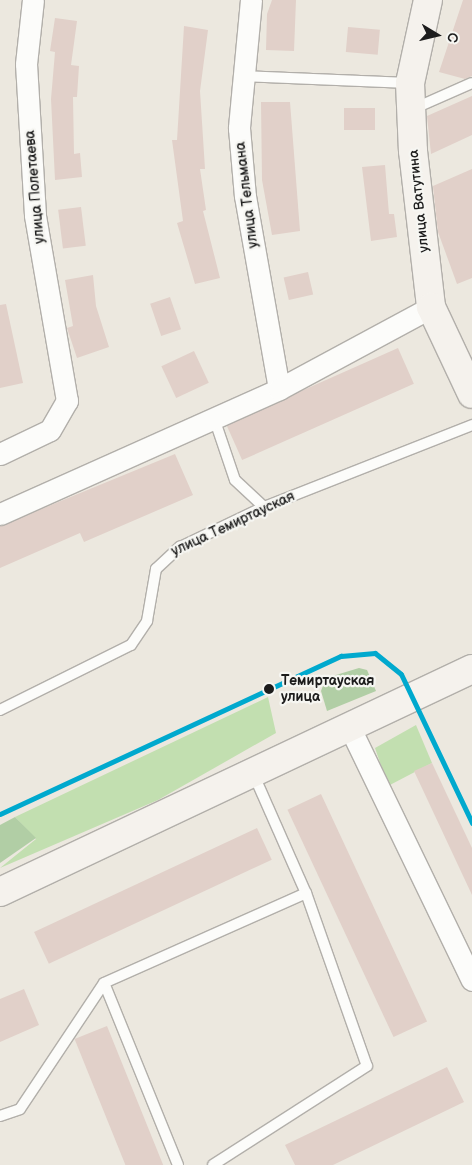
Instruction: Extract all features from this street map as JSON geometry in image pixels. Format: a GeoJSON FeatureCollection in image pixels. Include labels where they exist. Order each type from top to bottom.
{"type":"FeatureCollection","features":[{"type":"Feature","properties":{"kind":"street","name":"улица Полетаева"},"geometry":{"type":"LineString","coordinates":[[0,454],[50,430],[67,401],[35,215],[26,64],[33,0]]}},
{"type":"Feature","properties":{"kind":"street","name":"улица Тельмана"},"geometry":{"type":"LineString","coordinates":[[251,0],[241,76],[245,196],[279,388]]}},
{"type":"Feature","properties":{"kind":"street","name":"улица Ватутина"},"geometry":{"type":"LineString","coordinates":[[428,0],[410,83],[410,111],[431,308],[472,394]]}},
{"type":"Feature","properties":{"kind":"street"},"geometry":{"type":"LineString","coordinates":[[0,514],[279,388],[431,308]]}},
{"type":"Feature","properties":{"kind":"street"},"geometry":{"type":"LineString","coordinates":[[0,892],[472,668]]}},
{"type":"Feature","properties":{"kind":"street"},"geometry":{"type":"LineString","coordinates":[[349,726],[472,980]]}},
{"type":"Feature","properties":{"kind":"lane"},"geometry":{"type":"LineString","coordinates":[[241,76],[410,83]]}},
{"type":"Feature","properties":{"kind":"lane"},"geometry":{"type":"LineString","coordinates":[[410,111],[472,83]]}},
{"type":"Feature","properties":{"kind":"lane"},"geometry":{"type":"LineString","coordinates":[[214,418],[235,480],[264,507]]}},
{"type":"Feature","properties":{"kind":"lane","name":"улица Темиртауская"},"geometry":{"type":"LineString","coordinates":[[0,710],[131,645],[142,633],[156,569],[162,558],[264,507],[472,425]]}},
{"type":"Feature","properties":{"kind":"lane"},"geometry":{"type":"LineString","coordinates":[[213,1165],[367,1066],[306,893],[252,771]]}},
{"type":"Feature","properties":{"kind":"lane"},"geometry":{"type":"LineString","coordinates":[[0,1116],[20,1109],[104,983],[306,893]]}},
{"type":"Feature","properties":{"kind":"lane"},"geometry":{"type":"LineString","coordinates":[[104,983],[178,1165]]}},
{"type":"Feature","properties":{"kind":"green space"},"geometry":{"type":"Polygon","coordinates":[[[359,668],[367,670],[376,691],[327,711],[321,691],[326,678],[359,668]]]}},
{"type":"Feature","properties":{"kind":"green space"},"geometry":{"type":"Polygon","coordinates":[[[268,697],[276,733],[158,800],[0,868],[36,839],[15,817],[268,697]]]}},
{"type":"Feature","properties":{"kind":"green space"},"geometry":{"type":"Polygon","coordinates":[[[416,725],[432,763],[388,786],[375,748],[416,725]]]}},
{"type":"Feature","properties":{"kind":"green space"},"geometry":{"type":"Polygon","coordinates":[[[15,817],[36,838],[0,863],[0,825],[15,817]]]}},
{"type":"Feature","properties":{"kind":"building"},"geometry":{"type":"Polygon","coordinates":[[[272,0],[296,0],[294,51],[266,50],[267,14],[272,0]]]}},
{"type":"Feature","properties":{"kind":"building"},"geometry":{"type":"Polygon","coordinates":[[[463,0],[472,0],[472,76],[465,79],[439,72],[463,0]]]}},
{"type":"Feature","properties":{"kind":"building"},"geometry":{"type":"Polygon","coordinates":[[[55,18],[77,21],[71,65],[79,66],[77,97],[73,97],[74,154],[80,153],[82,177],[55,180],[51,99],[55,52],[50,51],[55,18]]]}},
{"type":"Feature","properties":{"kind":"building"},"geometry":{"type":"Polygon","coordinates":[[[184,26],[208,30],[200,91],[205,169],[200,169],[206,210],[203,211],[220,278],[195,284],[177,223],[183,221],[172,140],[177,140],[184,26]]]}},
{"type":"Feature","properties":{"kind":"building"},"geometry":{"type":"Polygon","coordinates":[[[348,27],[380,30],[378,55],[346,52],[348,27]]]}},
{"type":"Feature","properties":{"kind":"building"},"geometry":{"type":"Polygon","coordinates":[[[472,96],[472,135],[431,154],[427,116],[472,96]]]}},
{"type":"Feature","properties":{"kind":"building"},"geometry":{"type":"Polygon","coordinates":[[[261,102],[290,102],[300,231],[272,235],[262,180],[261,102]]]}},
{"type":"Feature","properties":{"kind":"building"},"geometry":{"type":"Polygon","coordinates":[[[344,108],[375,108],[375,130],[344,130],[344,108]]]}},
{"type":"Feature","properties":{"kind":"building"},"geometry":{"type":"Polygon","coordinates":[[[385,165],[389,214],[394,214],[397,237],[371,241],[362,167],[385,165]]]}},
{"type":"Feature","properties":{"kind":"building"},"geometry":{"type":"Polygon","coordinates":[[[472,169],[472,278],[457,284],[438,232],[433,186],[472,169]]]}},
{"type":"Feature","properties":{"kind":"building"},"geometry":{"type":"Polygon","coordinates":[[[81,207],[86,246],[63,249],[58,210],[81,207]]]}},
{"type":"Feature","properties":{"kind":"building"},"geometry":{"type":"Polygon","coordinates":[[[308,272],[313,294],[289,300],[284,278],[308,272]]]}},
{"type":"Feature","properties":{"kind":"building"},"geometry":{"type":"Polygon","coordinates":[[[93,275],[96,306],[109,347],[77,358],[67,328],[73,326],[65,280],[93,275]]]}},
{"type":"Feature","properties":{"kind":"building"},"geometry":{"type":"Polygon","coordinates":[[[170,297],[181,329],[161,336],[150,304],[170,297]]]}},
{"type":"Feature","properties":{"kind":"building"},"geometry":{"type":"Polygon","coordinates":[[[6,304],[23,383],[0,388],[0,305],[6,304]]]}},
{"type":"Feature","properties":{"kind":"building"},"geometry":{"type":"Polygon","coordinates":[[[398,348],[414,384],[242,460],[226,424],[398,348]]]}},
{"type":"Feature","properties":{"kind":"building"},"geometry":{"type":"Polygon","coordinates":[[[194,351],[209,383],[176,398],[161,366],[194,351]]]}},
{"type":"Feature","properties":{"kind":"building"},"geometry":{"type":"Polygon","coordinates":[[[175,454],[193,495],[84,542],[80,533],[0,568],[0,526],[175,454]]]}},
{"type":"Feature","properties":{"kind":"building"},"geometry":{"type":"Polygon","coordinates":[[[432,763],[472,848],[472,895],[414,771],[432,763]]]}},
{"type":"Feature","properties":{"kind":"building"},"geometry":{"type":"Polygon","coordinates":[[[321,794],[427,1021],[394,1037],[287,810],[321,794]]]}},
{"type":"Feature","properties":{"kind":"building"},"geometry":{"type":"Polygon","coordinates":[[[257,828],[272,860],[49,964],[34,932],[257,828]]]}},
{"type":"Feature","properties":{"kind":"building"},"geometry":{"type":"Polygon","coordinates":[[[24,989],[39,1025],[0,1042],[0,999],[24,989]]]}},
{"type":"Feature","properties":{"kind":"building"},"geometry":{"type":"Polygon","coordinates":[[[107,1026],[163,1165],[125,1165],[75,1039],[107,1026]]]}},
{"type":"Feature","properties":{"kind":"building"},"geometry":{"type":"Polygon","coordinates":[[[447,1067],[464,1102],[333,1165],[295,1165],[285,1145],[447,1067]]]}},
{"type":"Feature","properties":{"kind":"transit line"},"geometry":{"type":"LineString","coordinates":[[0,814],[341,656],[375,653],[401,674],[472,823]]}},
{"type":"Feature","properties":{"kind":"place","name":"Темиртауская улица"},"geometry":{"type":"Point","coordinates":[269,689]}}]}
